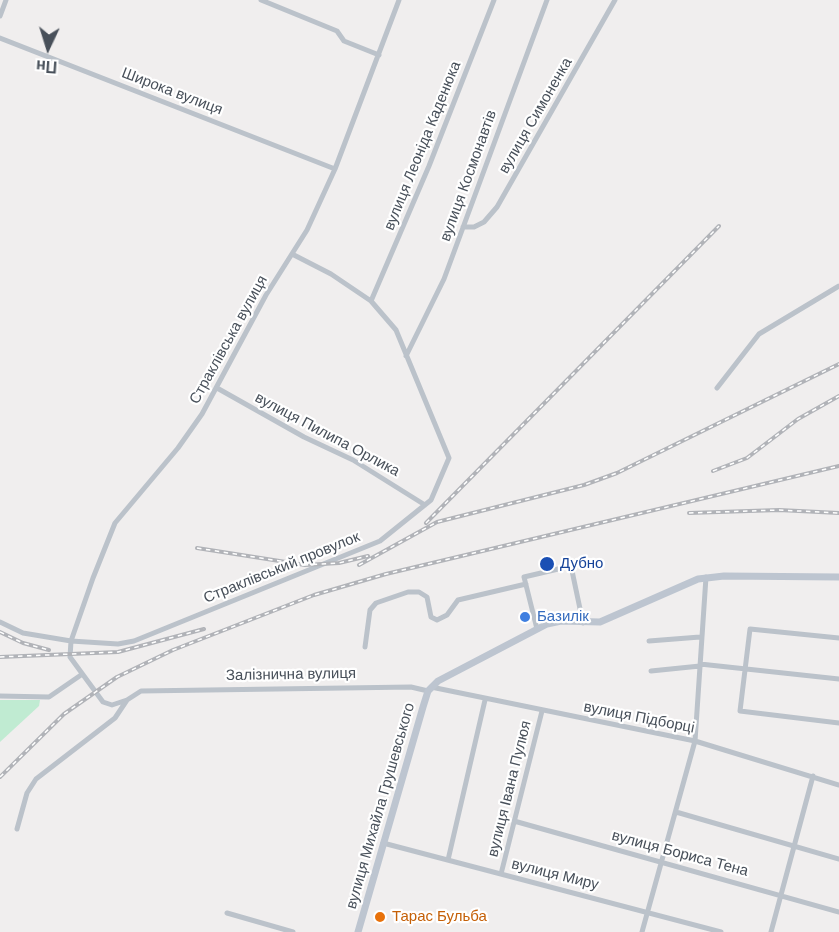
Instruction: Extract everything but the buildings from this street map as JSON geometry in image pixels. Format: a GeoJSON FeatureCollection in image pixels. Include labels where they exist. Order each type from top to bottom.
{"type":"FeatureCollection","features":[{"type":"Feature","properties":{"kind":"main road"},"geometry":{"type":"LineString","coordinates":[[429,689],[443,678],[537,629],[561,621],[596,623],[706,577],[839,577]]}},
{"type":"Feature","properties":{"kind":"main road","name":"вулиця Михайла Грушевського"},"geometry":{"type":"LineString","coordinates":[[358,932],[429,689]]}},
{"type":"Feature","properties":{"kind":"street"},"geometry":{"type":"LineString","coordinates":[[0,16],[6,0]]}},
{"type":"Feature","properties":{"kind":"street"},"geometry":{"type":"LineString","coordinates":[[261,0],[337,31],[344,41],[379,55]]}},
{"type":"Feature","properties":{"kind":"street","name":"Страклівська вулиця"},"geometry":{"type":"LineString","coordinates":[[71,641],[115,523],[178,448],[217,388],[307,230],[335,169],[399,0]]}},
{"type":"Feature","properties":{"kind":"street","name":"вулиця Леоніда Каденюка"},"geometry":{"type":"LineString","coordinates":[[371,301],[429,166],[494,0]]}},
{"type":"Feature","properties":{"kind":"street","name":"вулиця Космонавтів"},"geometry":{"type":"LineString","coordinates":[[406,356],[430,310],[463,227],[547,0]]}},
{"type":"Feature","properties":{"kind":"street","name":"вулиця Симоненка"},"geometry":{"type":"LineString","coordinates":[[463,227],[474,227],[484,222],[497,207],[615,0]]}},
{"type":"Feature","properties":{"kind":"street","name":"Широка вулиця"},"geometry":{"type":"LineString","coordinates":[[0,38],[335,169]]}},
{"type":"Feature","properties":{"kind":"street","name":"Страклівський провулок"},"geometry":{"type":"LineString","coordinates":[[0,622],[23,633],[71,641],[118,645],[153,635],[380,541],[425,505],[437,489],[449,458],[396,330],[371,301],[331,274],[292,254]]}},
{"type":"Feature","properties":{"kind":"street"},"geometry":{"type":"LineString","coordinates":[[717,388],[759,334],[839,286]]}},
{"type":"Feature","properties":{"kind":"street","name":"вулиця Пилипа Орлика"},"geometry":{"type":"LineString","coordinates":[[217,388],[304,437],[353,460],[425,505]]}},
{"type":"Feature","properties":{"kind":"street"},"geometry":{"type":"LineString","coordinates":[[537,629],[524,577],[571,566],[583,623]]}},
{"type":"Feature","properties":{"kind":"street"},"geometry":{"type":"LineString","coordinates":[[642,932],[695,741],[700,637],[706,577]]}},
{"type":"Feature","properties":{"kind":"street"},"geometry":{"type":"LineString","coordinates":[[365,647],[370,610],[376,603],[408,592],[419,592],[426,597],[431,617],[437,620],[447,615],[458,600],[526,584]]}},
{"type":"Feature","properties":{"kind":"street"},"geometry":{"type":"LineString","coordinates":[[839,638],[750,629],[740,711],[839,723]]}},
{"type":"Feature","properties":{"kind":"street"},"geometry":{"type":"LineString","coordinates":[[649,641],[700,637]]}},
{"type":"Feature","properties":{"kind":"street"},"geometry":{"type":"LineString","coordinates":[[71,641],[70,657],[81,675],[105,703],[112,705],[127,700]]}},
{"type":"Feature","properties":{"kind":"street"},"geometry":{"type":"LineString","coordinates":[[651,671],[700,665],[745,667],[839,679]]}},
{"type":"Feature","properties":{"kind":"street"},"geometry":{"type":"LineString","coordinates":[[0,696],[49,697],[81,675]]}},
{"type":"Feature","properties":{"kind":"street","name":"Залізнична вулиця"},"geometry":{"type":"LineString","coordinates":[[127,700],[141,691],[154,690],[411,687],[429,689]]}},
{"type":"Feature","properties":{"kind":"street","name":"вулиця Підборці"},"geometry":{"type":"LineString","coordinates":[[429,689],[695,741],[839,785]]}},
{"type":"Feature","properties":{"kind":"street"},"geometry":{"type":"LineString","coordinates":[[17,829],[32,783],[115,718],[127,700]]}},
{"type":"Feature","properties":{"kind":"street"},"geometry":{"type":"LineString","coordinates":[[448,860],[485,700]]}},
{"type":"Feature","properties":{"kind":"street","name":"вулиця Івана Пулюя"},"geometry":{"type":"LineString","coordinates":[[501,874],[542,711]]}},
{"type":"Feature","properties":{"kind":"street"},"geometry":{"type":"LineString","coordinates":[[771,932],[813,776]]}},
{"type":"Feature","properties":{"kind":"street"},"geometry":{"type":"LineString","coordinates":[[676,812],[839,860]]}},
{"type":"Feature","properties":{"kind":"street","name":"вулиця Бориса Тена"},"geometry":{"type":"LineString","coordinates":[[514,821],[839,912]]}},
{"type":"Feature","properties":{"kind":"street","name":"вулиця Миру"},"geometry":{"type":"LineString","coordinates":[[383,843],[721,932]]}},
{"type":"Feature","properties":{"kind":"street"},"geometry":{"type":"LineString","coordinates":[[227,913],[293,932]]}},
{"type":"Feature","properties":{"kind":"green space"},"geometry":{"type":"Polygon","coordinates":[[[0,700],[40,700],[39,706],[0,742],[0,700]]]}},
{"type":"Feature","properties":{"kind":"railway"},"geometry":{"type":"LineString","coordinates":[[426,523],[719,226]]}},
{"type":"Feature","properties":{"kind":"railway"},"geometry":{"type":"LineString","coordinates":[[359,565],[437,522],[584,485],[617,473],[839,364]]}},
{"type":"Feature","properties":{"kind":"railway"},"geometry":{"type":"LineString","coordinates":[[713,471],[747,458],[798,419],[839,396]]}},
{"type":"Feature","properties":{"kind":"railway"},"geometry":{"type":"LineString","coordinates":[[0,777],[64,714],[117,677],[173,650],[314,595],[386,574],[839,466]]}},
{"type":"Feature","properties":{"kind":"railway"},"geometry":{"type":"LineString","coordinates":[[689,513],[779,510],[839,513]]}},
{"type":"Feature","properties":{"kind":"railway"},"geometry":{"type":"LineString","coordinates":[[197,548],[305,565],[339,563],[368,556]]}},
{"type":"Feature","properties":{"kind":"railway"},"geometry":{"type":"LineString","coordinates":[[0,657],[118,652],[204,629]]}},
{"type":"Feature","properties":{"kind":"railway"},"geometry":{"type":"LineString","coordinates":[[0,632],[23,643],[49,650]]}},
{"type":"Feature","properties":{"kind":"place","name":"Дубно"},"geometry":{"type":"Point","coordinates":[547,564]}},
{"type":"Feature","properties":{"kind":"place","name":"Базилік"},"geometry":{"type":"Point","coordinates":[525,617]}},
{"type":"Feature","properties":{"kind":"place","name":"Тарас Бульба"},"geometry":{"type":"Point","coordinates":[380,917]}}]}
